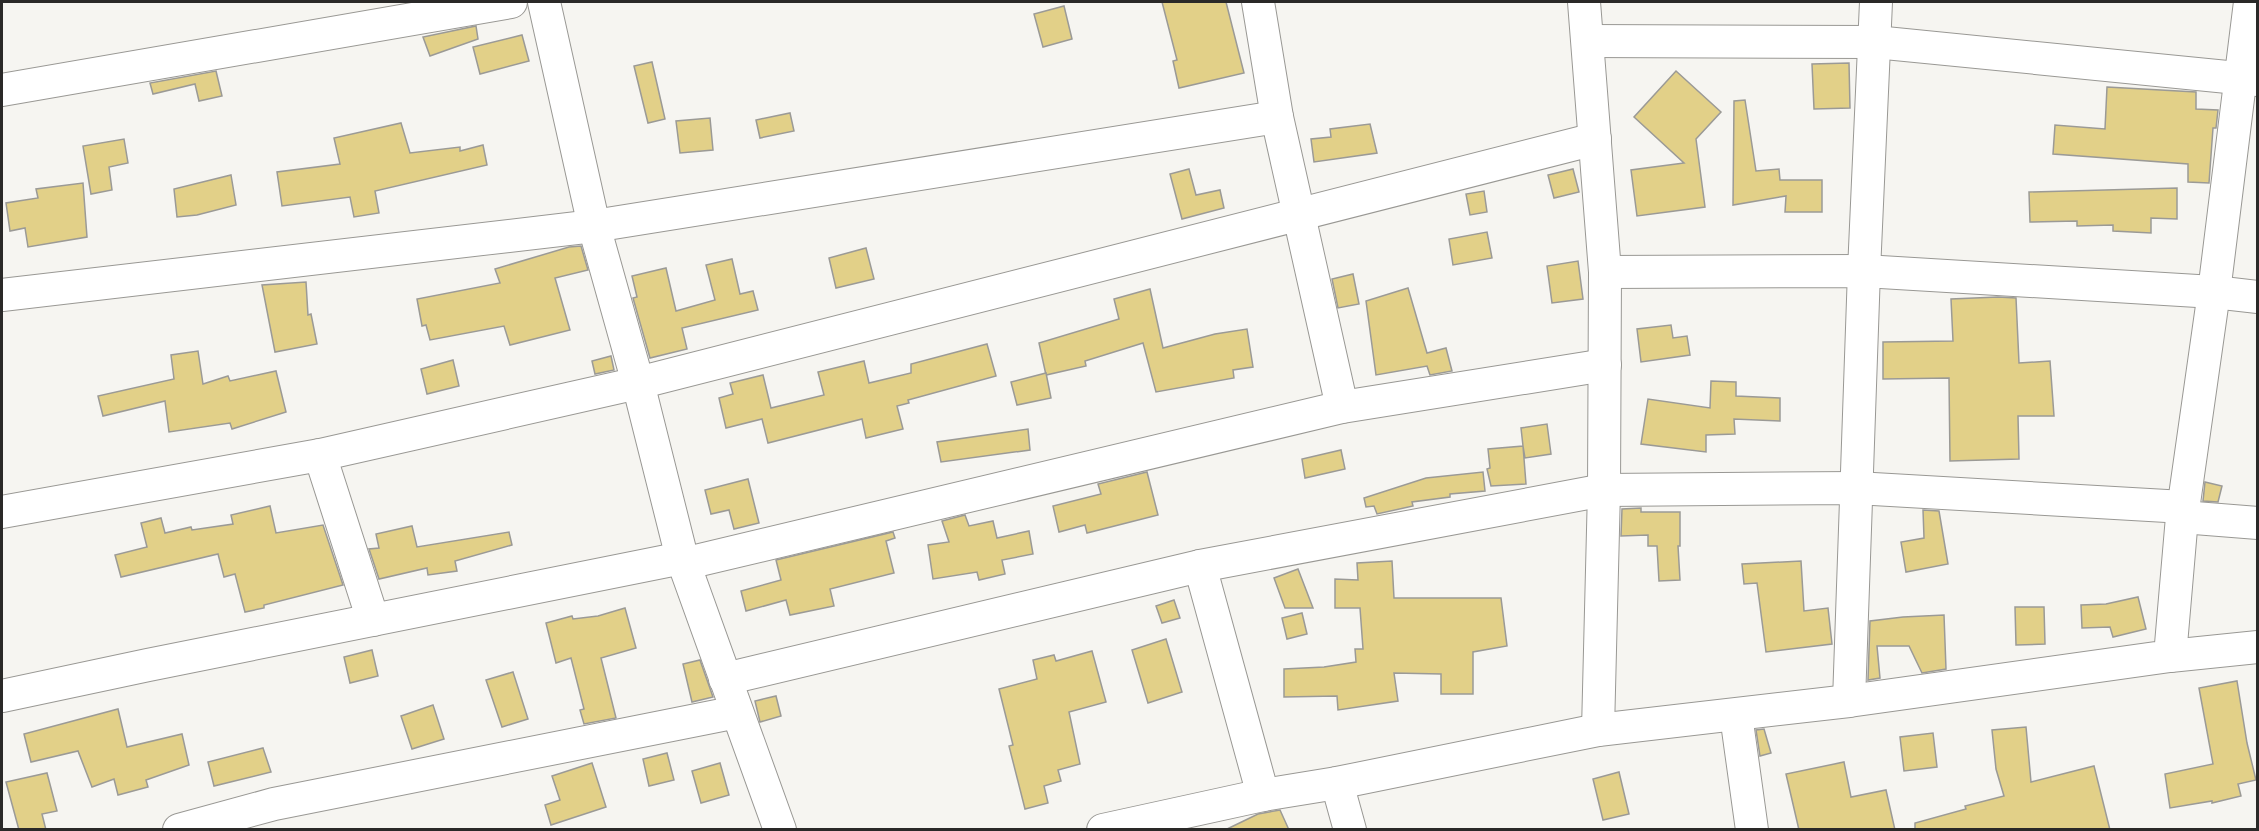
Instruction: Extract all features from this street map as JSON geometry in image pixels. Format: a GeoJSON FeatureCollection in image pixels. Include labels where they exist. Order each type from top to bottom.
{"type":"FeatureCollection","features":[{"type":"Feature","properties":{"kind":"street"},"geometry":{"type":"LineString","coordinates":[[2,90],[510,2]]}},
{"type":"Feature","properties":{"kind":"street"},"geometry":{"type":"LineString","coordinates":[[544,2],[594,226],[638,383],[683,561],[780,830]]}},
{"type":"Feature","properties":{"kind":"street"},"geometry":{"type":"LineString","coordinates":[[1258,2],[1277,117],[1342,407]]}},
{"type":"Feature","properties":{"kind":"street"},"geometry":{"type":"LineString","coordinates":[[1584,2],[1605,272],[1604,490],[1598,730]]}},
{"type":"Feature","properties":{"kind":"street"},"geometry":{"type":"LineString","coordinates":[[1849,701],[1876,2]]}},
{"type":"Feature","properties":{"kind":"street"},"geometry":{"type":"LineString","coordinates":[[2170,656],[2183,512],[2214,292],[2248,80],[2250,2]]}},
{"type":"Feature","properties":{"kind":"street"},"geometry":{"type":"LineString","coordinates":[[1588,41],[1875,42],[2248,80]]}},
{"type":"Feature","properties":{"kind":"street"},"geometry":{"type":"LineString","coordinates":[[2,295],[594,226],[1277,117]]}},
{"type":"Feature","properties":{"kind":"street"},"geometry":{"type":"LineString","coordinates":[[2,512],[320,455],[638,383],[1595,139]]}},
{"type":"Feature","properties":{"kind":"street"},"geometry":{"type":"LineString","coordinates":[[1605,272],[1864,271],[2214,292],[2258,297]]}},
{"type":"Feature","properties":{"kind":"street"},"geometry":{"type":"LineString","coordinates":[[2,696],[373,620],[683,561],[1342,407],[1605,365]]}},
{"type":"Feature","properties":{"kind":"street"},"geometry":{"type":"LineString","coordinates":[[320,455],[373,620]]}},
{"type":"Feature","properties":{"kind":"street"},"geometry":{"type":"LineString","coordinates":[[725,679],[1200,566],[1604,490],[1856,488],[2183,512],[2258,523]]}},
{"type":"Feature","properties":{"kind":"street"},"geometry":{"type":"LineString","coordinates":[[1200,566],[1263,795]]}},
{"type":"Feature","properties":{"kind":"street"},"geometry":{"type":"LineString","coordinates":[[1103,830],[1263,795],[1337,783],[1598,730],[1849,701],[2170,656],[2258,647]]}},
{"type":"Feature","properties":{"kind":"street"},"geometry":{"type":"LineString","coordinates":[[179,830],[277,817],[737,712]]}},
{"type":"Feature","properties":{"kind":"street"},"geometry":{"type":"LineString","coordinates":[[1736,715],[1752,830]]}},
{"type":"Feature","properties":{"kind":"street"},"geometry":{"type":"LineString","coordinates":[[1337,783],[1350,830]]}},
{"type":"Feature","properties":{"kind":"building"},"geometry":{"type":"Polygon","coordinates":[[[1162,2],[1226,2],[1244,73],[1179,88],[1173,61],[1177,60],[1162,2]]]}},
{"type":"Feature","properties":{"kind":"building"},"geometry":{"type":"Polygon","coordinates":[[[1064,6],[1072,39],[1043,47],[1034,14],[1064,6]]]}},
{"type":"Feature","properties":{"kind":"building"},"geometry":{"type":"Polygon","coordinates":[[[476,26],[478,39],[430,56],[423,37],[476,26]]]}},
{"type":"Feature","properties":{"kind":"building"},"geometry":{"type":"Polygon","coordinates":[[[522,35],[529,61],[480,74],[473,47],[522,35]]]}},
{"type":"Feature","properties":{"kind":"building"},"geometry":{"type":"Polygon","coordinates":[[[652,62],[665,119],[648,123],[634,66],[652,62]]]}},
{"type":"Feature","properties":{"kind":"building"},"geometry":{"type":"Polygon","coordinates":[[[1849,63],[1850,108],[1814,109],[1812,64],[1849,63]]]}},
{"type":"Feature","properties":{"kind":"building"},"geometry":{"type":"Polygon","coordinates":[[[216,71],[222,96],[199,101],[195,84],[153,94],[150,83],[216,71]]]}},
{"type":"Feature","properties":{"kind":"building"},"geometry":{"type":"Polygon","coordinates":[[[1676,71],[1721,112],[1696,139],[1705,207],[1637,216],[1631,170],[1684,163],[1634,117],[1676,71]]]}},
{"type":"Feature","properties":{"kind":"building"},"geometry":{"type":"Polygon","coordinates":[[[2107,87],[2196,92],[2196,109],[2218,110],[2216,128],[2213,128],[2209,183],[2188,182],[2188,164],[2053,154],[2055,125],[2105,129],[2107,87]]]}},
{"type":"Feature","properties":{"kind":"building"},"geometry":{"type":"Polygon","coordinates":[[[1745,100],[1756,171],[1779,169],[1780,180],[1822,180],[1822,212],[1785,212],[1786,196],[1733,205],[1734,101],[1745,100]]]}},
{"type":"Feature","properties":{"kind":"building"},"geometry":{"type":"Polygon","coordinates":[[[790,113],[794,131],[760,138],[756,120],[790,113]]]}},
{"type":"Feature","properties":{"kind":"building"},"geometry":{"type":"Polygon","coordinates":[[[710,118],[713,150],[680,153],[676,121],[710,118]]]}},
{"type":"Feature","properties":{"kind":"building"},"geometry":{"type":"Polygon","coordinates":[[[401,123],[410,153],[460,147],[460,151],[483,145],[487,165],[375,191],[379,213],[354,217],[350,197],[282,206],[277,172],[340,164],[334,138],[401,123]]]}},
{"type":"Feature","properties":{"kind":"building"},"geometry":{"type":"Polygon","coordinates":[[[1370,124],[1377,153],[1314,162],[1311,139],[1331,137],[1330,129],[1370,124]]]}},
{"type":"Feature","properties":{"kind":"building"},"geometry":{"type":"Polygon","coordinates":[[[124,139],[128,163],[109,167],[112,190],[91,194],[83,146],[124,139]]]}},
{"type":"Feature","properties":{"kind":"building"},"geometry":{"type":"Polygon","coordinates":[[[1189,169],[1196,195],[1220,190],[1224,208],[1182,219],[1170,174],[1189,169]]]}},
{"type":"Feature","properties":{"kind":"building"},"geometry":{"type":"Polygon","coordinates":[[[1573,169],[1579,192],[1554,198],[1548,175],[1573,169]]]}},
{"type":"Feature","properties":{"kind":"building"},"geometry":{"type":"Polygon","coordinates":[[[231,175],[236,205],[197,215],[177,217],[174,189],[231,175]]]}},
{"type":"Feature","properties":{"kind":"building"},"geometry":{"type":"Polygon","coordinates":[[[83,183],[87,237],[28,247],[25,228],[10,231],[6,203],[38,198],[36,189],[83,183]]]}},
{"type":"Feature","properties":{"kind":"building"},"geometry":{"type":"Polygon","coordinates":[[[2177,188],[2177,219],[2151,218],[2151,233],[2113,231],[2113,225],[2077,226],[2077,221],[2030,222],[2029,192],[2177,188]]]}},
{"type":"Feature","properties":{"kind":"building"},"geometry":{"type":"Polygon","coordinates":[[[1484,191],[1487,212],[1470,215],[1466,194],[1484,191]]]}},
{"type":"Feature","properties":{"kind":"building"},"geometry":{"type":"Polygon","coordinates":[[[1487,232],[1492,258],[1453,265],[1449,239],[1487,232]]]}},
{"type":"Feature","properties":{"kind":"building"},"geometry":{"type":"Polygon","coordinates":[[[581,246],[588,270],[555,278],[570,330],[510,345],[504,326],[430,340],[426,325],[422,326],[417,299],[500,283],[495,269],[569,247],[581,246]]]}},
{"type":"Feature","properties":{"kind":"building"},"geometry":{"type":"Polygon","coordinates":[[[866,248],[874,279],[836,288],[829,258],[866,248]]]}},
{"type":"Feature","properties":{"kind":"building"},"geometry":{"type":"Polygon","coordinates":[[[732,259],[740,294],[753,291],[758,310],[682,328],[687,349],[650,358],[633,298],[637,297],[632,276],[666,268],[676,311],[715,300],[706,265],[732,259]]]}},
{"type":"Feature","properties":{"kind":"building"},"geometry":{"type":"Polygon","coordinates":[[[1578,261],[1583,299],[1552,303],[1547,266],[1578,261]]]}},
{"type":"Feature","properties":{"kind":"building"},"geometry":{"type":"Polygon","coordinates":[[[1353,274],[1359,304],[1338,308],[1332,279],[1353,274]]]}},
{"type":"Feature","properties":{"kind":"building"},"geometry":{"type":"Polygon","coordinates":[[[306,282],[308,315],[311,314],[317,344],[275,352],[262,285],[306,282]]]}},
{"type":"Feature","properties":{"kind":"building"},"geometry":{"type":"Polygon","coordinates":[[[1408,288],[1427,353],[1446,348],[1452,371],[1430,375],[1427,366],[1376,375],[1366,301],[1408,288]]]}},
{"type":"Feature","properties":{"kind":"building"},"geometry":{"type":"Polygon","coordinates":[[[1150,289],[1163,348],[1215,334],[1247,329],[1253,367],[1233,370],[1234,378],[1156,392],[1143,343],[1085,361],[1086,366],[1046,375],[1039,343],[1119,319],[1114,299],[1150,289]]]}},
{"type":"Feature","properties":{"kind":"building"},"geometry":{"type":"Polygon","coordinates":[[[2016,298],[2019,363],[2050,361],[2054,416],[2018,416],[2019,459],[1950,461],[1949,378],[1883,379],[1883,342],[1953,341],[1951,299],[2016,298]]]}},
{"type":"Feature","properties":{"kind":"building"},"geometry":{"type":"Polygon","coordinates":[[[1671,325],[1673,338],[1687,336],[1690,355],[1641,362],[1637,329],[1671,325]]]}},
{"type":"Feature","properties":{"kind":"building"},"geometry":{"type":"Polygon","coordinates":[[[987,344],[996,376],[908,400],[909,403],[897,406],[903,429],[866,438],[862,419],[768,443],[762,419],[726,428],[719,398],[733,394],[730,383],[763,375],[771,408],[824,395],[818,372],[864,361],[869,383],[911,373],[911,364],[987,344]]]}},
{"type":"Feature","properties":{"kind":"building"},"geometry":{"type":"Polygon","coordinates":[[[198,351],[203,384],[228,376],[230,381],[276,371],[286,412],[232,429],[230,423],[169,432],[165,401],[103,416],[98,396],[174,379],[171,355],[198,351]]]}},
{"type":"Feature","properties":{"kind":"building"},"geometry":{"type":"Polygon","coordinates":[[[611,356],[614,370],[595,374],[592,361],[611,356]]]}},
{"type":"Feature","properties":{"kind":"building"},"geometry":{"type":"Polygon","coordinates":[[[453,360],[459,386],[427,394],[421,369],[453,360]]]}},
{"type":"Feature","properties":{"kind":"building"},"geometry":{"type":"Polygon","coordinates":[[[1046,373],[1051,398],[1017,405],[1011,382],[1046,373]]]}},
{"type":"Feature","properties":{"kind":"building"},"geometry":{"type":"Polygon","coordinates":[[[1711,381],[1736,382],[1736,396],[1780,398],[1780,421],[1734,419],[1735,434],[1706,435],[1706,452],[1641,444],[1648,399],[1710,408],[1711,381]]]}},
{"type":"Feature","properties":{"kind":"building"},"geometry":{"type":"Polygon","coordinates":[[[1547,424],[1551,454],[1525,458],[1521,428],[1547,424]]]}},
{"type":"Feature","properties":{"kind":"building"},"geometry":{"type":"Polygon","coordinates":[[[1028,429],[1030,450],[941,462],[937,442],[1028,429]]]}},
{"type":"Feature","properties":{"kind":"building"},"geometry":{"type":"Polygon","coordinates":[[[1523,446],[1526,484],[1491,486],[1487,469],[1490,468],[1488,449],[1523,446]]]}},
{"type":"Feature","properties":{"kind":"building"},"geometry":{"type":"Polygon","coordinates":[[[1341,450],[1345,469],[1305,478],[1302,459],[1341,450]]]}},
{"type":"Feature","properties":{"kind":"building"},"geometry":{"type":"Polygon","coordinates":[[[1147,472],[1158,515],[1087,533],[1085,525],[1059,532],[1053,506],[1101,494],[1098,484],[1147,472]]]}},
{"type":"Feature","properties":{"kind":"building"},"geometry":{"type":"Polygon","coordinates":[[[1483,472],[1485,491],[1450,494],[1450,497],[1412,502],[1413,506],[1377,514],[1374,506],[1366,507],[1364,498],[1426,478],[1483,472]]]}},
{"type":"Feature","properties":{"kind":"building"},"geometry":{"type":"Polygon","coordinates":[[[748,479],[759,523],[734,529],[729,510],[711,514],[705,490],[748,479]]]}},
{"type":"Feature","properties":{"kind":"building"},"geometry":{"type":"Polygon","coordinates":[[[2205,482],[2222,486],[2218,502],[2203,501],[2205,482]]]}},
{"type":"Feature","properties":{"kind":"building"},"geometry":{"type":"Polygon","coordinates":[[[270,506],[276,533],[323,525],[343,585],[245,612],[235,574],[224,577],[218,554],[121,577],[115,555],[147,547],[141,523],[161,518],[165,533],[191,527],[192,530],[233,524],[231,515],[270,506]]]}},
{"type":"Feature","properties":{"kind":"building"},"geometry":{"type":"Polygon","coordinates":[[[1641,508],[1641,512],[1680,512],[1680,546],[1678,546],[1680,580],[1659,581],[1657,546],[1648,546],[1648,535],[1621,536],[1622,509],[1641,508]]]}},
{"type":"Feature","properties":{"kind":"building"},"geometry":{"type":"Polygon","coordinates":[[[1923,510],[1939,511],[1948,564],[1906,572],[1901,542],[1924,538],[1923,510]]]}},
{"type":"Feature","properties":{"kind":"building"},"geometry":{"type":"Polygon","coordinates":[[[965,515],[969,526],[993,521],[997,538],[1029,531],[1033,554],[1002,560],[1005,574],[979,580],[977,572],[933,579],[928,545],[949,542],[942,521],[965,515]]]}},
{"type":"Feature","properties":{"kind":"building"},"geometry":{"type":"Polygon","coordinates":[[[412,526],[417,547],[509,532],[512,545],[455,561],[457,571],[428,575],[427,568],[379,579],[369,549],[379,548],[376,534],[412,526]]]}},
{"type":"Feature","properties":{"kind":"building"},"geometry":{"type":"Polygon","coordinates":[[[893,532],[895,538],[886,541],[894,573],[830,589],[834,606],[790,615],[786,600],[746,611],[741,591],[781,580],[776,560],[893,532]]]}},
{"type":"Feature","properties":{"kind":"building"},"geometry":{"type":"Polygon","coordinates":[[[1392,561],[1394,598],[1501,598],[1507,646],[1473,652],[1473,694],[1441,694],[1441,674],[1394,673],[1398,701],[1338,710],[1337,696],[1284,697],[1284,669],[1324,667],[1356,662],[1355,649],[1363,649],[1360,608],[1335,608],[1335,579],[1358,580],[1357,563],[1392,561]]]}},
{"type":"Feature","properties":{"kind":"building"},"geometry":{"type":"Polygon","coordinates":[[[1801,561],[1804,611],[1828,608],[1832,644],[1766,652],[1757,583],[1744,584],[1742,564],[1801,561]]]}},
{"type":"Feature","properties":{"kind":"building"},"geometry":{"type":"Polygon","coordinates":[[[1298,569],[1313,608],[1285,608],[1274,578],[1298,569]]]}},
{"type":"Feature","properties":{"kind":"building"},"geometry":{"type":"Polygon","coordinates":[[[2138,597],[2146,629],[2113,637],[2110,627],[2082,628],[2081,605],[2106,604],[2138,597]]]}},
{"type":"Feature","properties":{"kind":"building"},"geometry":{"type":"Polygon","coordinates":[[[1174,600],[1180,618],[1162,623],[1156,606],[1174,600]]]}},
{"type":"Feature","properties":{"kind":"building"},"geometry":{"type":"Polygon","coordinates":[[[2015,607],[2044,607],[2045,644],[2016,645],[2015,607]]]}},
{"type":"Feature","properties":{"kind":"building"},"geometry":{"type":"Polygon","coordinates":[[[625,608],[636,648],[601,658],[616,718],[584,724],[580,710],[584,709],[571,658],[556,663],[546,623],[572,616],[573,619],[598,616],[625,608]]]}},
{"type":"Feature","properties":{"kind":"building"},"geometry":{"type":"Polygon","coordinates":[[[1302,613],[1307,634],[1287,639],[1282,618],[1302,613]]]}},
{"type":"Feature","properties":{"kind":"building"},"geometry":{"type":"Polygon","coordinates":[[[1944,615],[1946,669],[1922,673],[1909,646],[1877,646],[1880,678],[1868,680],[1870,621],[1944,615]]]}},
{"type":"Feature","properties":{"kind":"building"},"geometry":{"type":"Polygon","coordinates":[[[1166,639],[1182,692],[1148,703],[1132,650],[1166,639]]]}},
{"type":"Feature","properties":{"kind":"building"},"geometry":{"type":"Polygon","coordinates":[[[372,650],[378,676],[350,683],[344,657],[372,650]]]}},
{"type":"Feature","properties":{"kind":"building"},"geometry":{"type":"Polygon","coordinates":[[[1092,651],[1106,702],[1069,712],[1080,764],[1058,770],[1061,781],[1044,786],[1048,803],[1025,809],[1009,746],[1013,745],[999,689],[1037,679],[1033,660],[1054,655],[1056,661],[1092,651]]]}},
{"type":"Feature","properties":{"kind":"building"},"geometry":{"type":"Polygon","coordinates":[[[700,660],[713,697],[692,702],[683,664],[700,660]]]}},
{"type":"Feature","properties":{"kind":"building"},"geometry":{"type":"Polygon","coordinates":[[[513,672],[528,719],[502,727],[486,680],[513,672]]]}},
{"type":"Feature","properties":{"kind":"building"},"geometry":{"type":"Polygon","coordinates":[[[2237,681],[2247,743],[2256,780],[2238,784],[2241,796],[2212,803],[2212,801],[2170,808],[2165,774],[2213,764],[2199,688],[2237,681]]]}},
{"type":"Feature","properties":{"kind":"building"},"geometry":{"type":"Polygon","coordinates":[[[776,696],[781,716],[760,722],[755,701],[776,696]]]}},
{"type":"Feature","properties":{"kind":"building"},"geometry":{"type":"Polygon","coordinates":[[[433,705],[444,739],[412,749],[401,716],[433,705]]]}},
{"type":"Feature","properties":{"kind":"building"},"geometry":{"type":"Polygon","coordinates":[[[118,709],[127,747],[182,734],[189,765],[146,780],[148,787],[118,795],[114,779],[92,787],[78,751],[31,762],[24,734],[118,709]]]}},
{"type":"Feature","properties":{"kind":"building"},"geometry":{"type":"Polygon","coordinates":[[[2026,727],[2031,782],[2094,766],[2110,830],[1915,830],[1915,823],[2004,796],[1996,769],[1992,730],[2026,727]]]}},
{"type":"Feature","properties":{"kind":"building"},"geometry":{"type":"Polygon","coordinates":[[[1764,729],[1771,753],[1760,756],[1756,730],[1764,729]]]}},
{"type":"Feature","properties":{"kind":"building"},"geometry":{"type":"Polygon","coordinates":[[[1933,733],[1937,767],[1904,771],[1900,737],[1933,733]]]}},
{"type":"Feature","properties":{"kind":"building"},"geometry":{"type":"Polygon","coordinates":[[[263,748],[271,772],[214,786],[208,762],[263,748]]]}},
{"type":"Feature","properties":{"kind":"building"},"geometry":{"type":"Polygon","coordinates":[[[667,753],[674,780],[649,786],[643,759],[667,753]]]}},
{"type":"Feature","properties":{"kind":"building"},"geometry":{"type":"Polygon","coordinates":[[[1844,762],[1851,797],[1886,790],[1895,830],[1799,830],[1786,774],[1844,762]]]}},
{"type":"Feature","properties":{"kind":"building"},"geometry":{"type":"Polygon","coordinates":[[[592,763],[606,807],[551,825],[545,805],[560,800],[552,776],[592,763]]]}},
{"type":"Feature","properties":{"kind":"building"},"geometry":{"type":"Polygon","coordinates":[[[720,763],[729,795],[701,803],[692,771],[720,763]]]}},
{"type":"Feature","properties":{"kind":"building"},"geometry":{"type":"Polygon","coordinates":[[[1619,772],[1629,814],[1603,820],[1593,779],[1619,772]]]}},
{"type":"Feature","properties":{"kind":"building"},"geometry":{"type":"Polygon","coordinates":[[[47,773],[57,811],[42,814],[46,830],[19,830],[6,782],[47,773]]]}},
{"type":"Feature","properties":{"kind":"building"},"geometry":{"type":"Polygon","coordinates":[[[1280,810],[1289,830],[1225,830],[1258,814],[1280,810]]]}}]}
